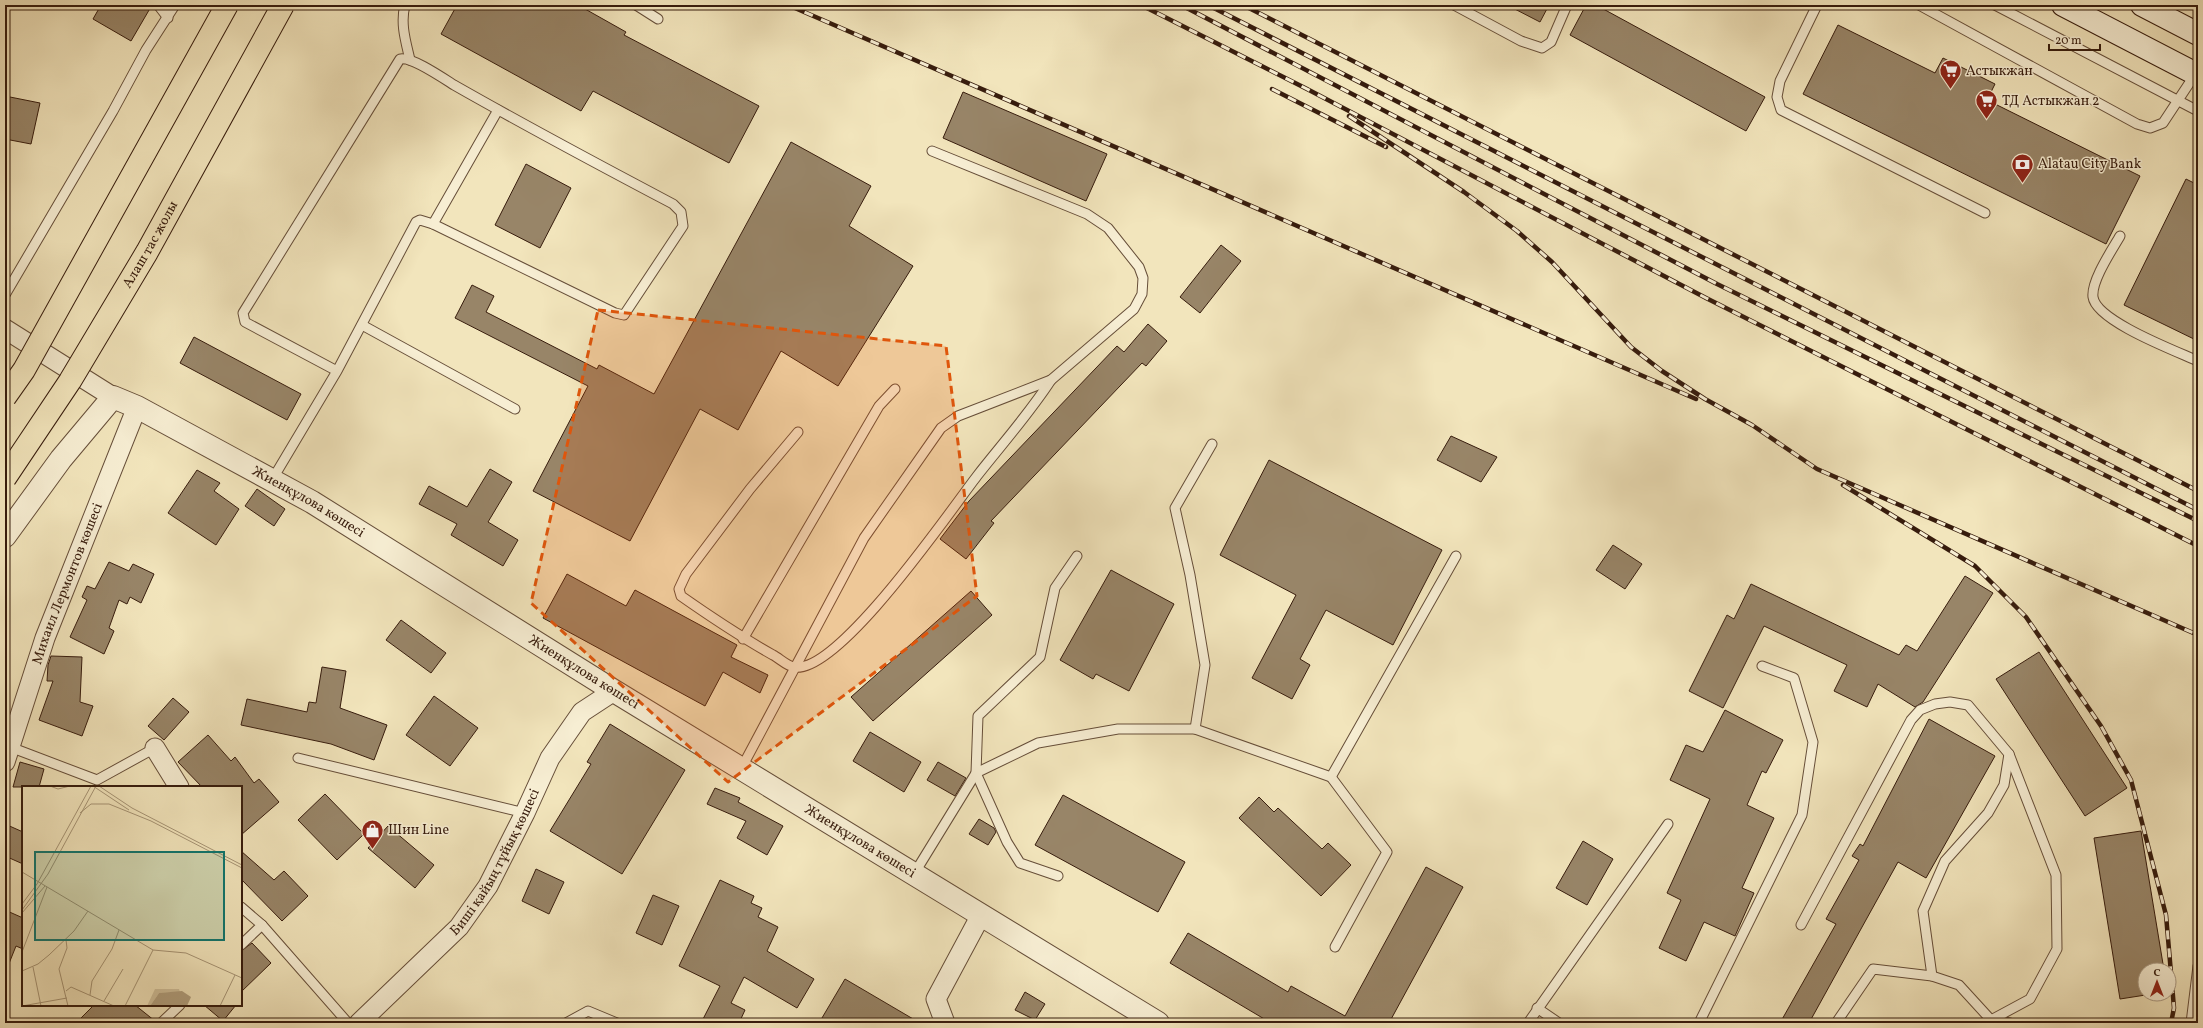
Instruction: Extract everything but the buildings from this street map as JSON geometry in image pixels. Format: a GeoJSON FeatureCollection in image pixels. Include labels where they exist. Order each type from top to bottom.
{"type":"FeatureCollection","features":[{"type":"Feature","properties":{"kind":"main road"},"geometry":{"type":"LineString","coordinates":[[5,397],[24,370],[227,5]]}},
{"type":"Feature","properties":{"kind":"main road","name":"Алаш тас жолы"},"geometry":{"type":"LineString","coordinates":[[5,478],[70,382],[143,259],[283,5]]}},
{"type":"Feature","properties":{"kind":"street"},"geometry":{"type":"LineString","coordinates":[[2063,5],[2197,72]]}},
{"type":"Feature","properties":{"kind":"street"},"geometry":{"type":"LineString","coordinates":[[2142,5],[2198,34]]}},
{"type":"Feature","properties":{"kind":"street","name":"Жиенқұлова көшесі"},"geometry":{"type":"LineString","coordinates":[[5,330],[113,397],[137,407],[312,502],[614,691],[1158,1023]]}},
{"type":"Feature","properties":{"kind":"street"},"geometry":{"type":"LineString","coordinates":[[5,536],[61,459],[113,397]]}},
{"type":"Feature","properties":{"kind":"street","name":"Михаил Лермонтов көшесі"},"geometry":{"type":"LineString","coordinates":[[7,755],[45,638],[137,407]]}},
{"type":"Feature","properties":{"kind":"street","name":"Биші қайың тұйық көшесі"},"geometry":{"type":"LineString","coordinates":[[364,1021],[459,927],[488,886],[525,813],[550,758],[582,712],[614,691]]}},
{"type":"Feature","properties":{"kind":"street"},"geometry":{"type":"LineString","coordinates":[[155,748],[178,786]]}},
{"type":"Feature","properties":{"kind":"street"},"geometry":{"type":"LineString","coordinates":[[945,1023],[936,999],[981,915]]}},
{"type":"Feature","properties":{"kind":"lane"},"geometry":{"type":"LineString","coordinates":[[158,5],[168,18]]}},
{"type":"Feature","properties":{"kind":"lane"},"geometry":{"type":"LineString","coordinates":[[5,295],[113,111],[146,50],[175,5]]}},
{"type":"Feature","properties":{"kind":"lane"},"geometry":{"type":"LineString","coordinates":[[405,5],[402,15],[410,60]]}},
{"type":"Feature","properties":{"kind":"lane"},"geometry":{"type":"LineString","coordinates":[[636,5],[658,19]]}},
{"type":"Feature","properties":{"kind":"lane"},"geometry":{"type":"LineString","coordinates":[[1454,5],[1521,41],[1542,48],[1551,42],[1567,5]]}},
{"type":"Feature","properties":{"kind":"lane"},"geometry":{"type":"LineString","coordinates":[[1817,5],[1780,81],[1777,97],[1781,110],[1985,213]]}},
{"type":"Feature","properties":{"kind":"lane"},"geometry":{"type":"LineString","coordinates":[[1918,5],[2137,124],[2150,128],[2163,123],[2197,72]]}},
{"type":"Feature","properties":{"kind":"lane"},"geometry":{"type":"LineString","coordinates":[[1995,5],[2198,111]]}},
{"type":"Feature","properties":{"kind":"lane"},"geometry":{"type":"LineString","coordinates":[[272,480],[337,371],[416,222],[420,220],[433,224],[615,312],[624,314],[683,226],[681,212],[673,204],[498,110],[410,60],[403,58],[398,61],[243,313],[245,322],[337,371]]}},
{"type":"Feature","properties":{"kind":"lane"},"geometry":{"type":"LineString","coordinates":[[433,224],[498,110]]}},
{"type":"Feature","properties":{"kind":"lane"},"geometry":{"type":"LineString","coordinates":[[798,432],[750,489],[686,574],[679,588],[681,596],[743,639],[794,667],[808,665],[825,656],[841,642],[901,578],[978,476],[1036,404],[1051,380],[1134,308],[1142,294],[1143,278],[1139,267],[1108,228],[1087,214],[932,151]]}},
{"type":"Feature","properties":{"kind":"lane"},"geometry":{"type":"LineString","coordinates":[[2120,236],[2095,283],[2093,297],[2100,310],[2113,321],[2198,361]]}},
{"type":"Feature","properties":{"kind":"lane"},"geometry":{"type":"LineString","coordinates":[[362,325],[514,409]]}},
{"type":"Feature","properties":{"kind":"lane"},"geometry":{"type":"LineString","coordinates":[[741,769],[864,538],[940,428],[958,416],[1051,380]]}},
{"type":"Feature","properties":{"kind":"lane"},"geometry":{"type":"LineString","coordinates":[[743,639],[879,406],[895,390]]}},
{"type":"Feature","properties":{"kind":"lane"},"geometry":{"type":"LineString","coordinates":[[1195,729],[1205,666],[1190,574],[1175,508],[1212,444]]}},
{"type":"Feature","properties":{"kind":"lane"},"geometry":{"type":"LineString","coordinates":[[1058,876],[1020,863],[1006,842],[976,773],[978,716],[1040,657],[1055,588],[1077,556]]}},
{"type":"Feature","properties":{"kind":"lane"},"geometry":{"type":"LineString","coordinates":[[1331,777],[1456,556]]}},
{"type":"Feature","properties":{"kind":"lane"},"geometry":{"type":"LineString","coordinates":[[1700,1023],[1802,815],[1813,742],[1794,678],[1762,666]]}},
{"type":"Feature","properties":{"kind":"lane"},"geometry":{"type":"LineString","coordinates":[[1801,925],[1911,720],[1920,710],[1935,704],[1950,702],[1968,706],[2009,754],[2056,875],[2057,949],[2030,999],[1990,1021]]}},
{"type":"Feature","properties":{"kind":"lane"},"geometry":{"type":"LineString","coordinates":[[914,874],[976,773],[1038,743],[1118,729],[1195,729],[1331,777],[1387,852],[1335,948]]}},
{"type":"Feature","properties":{"kind":"lane"},"geometry":{"type":"LineString","coordinates":[[7,755],[97,780],[155,748]]}},
{"type":"Feature","properties":{"kind":"lane"},"geometry":{"type":"LineString","coordinates":[[1932,976],[1923,911],[1945,861],[1988,813],[1998,796],[2004,785],[2009,754]]}},
{"type":"Feature","properties":{"kind":"lane"},"geometry":{"type":"LineString","coordinates":[[298,758],[525,813]]}},
{"type":"Feature","properties":{"kind":"lane"},"geometry":{"type":"LineString","coordinates":[[1528,1023],[1537,1008],[1668,824]]}},
{"type":"Feature","properties":{"kind":"lane"},"geometry":{"type":"LineString","coordinates":[[242,908],[262,925],[348,1023]]}},
{"type":"Feature","properties":{"kind":"lane"},"geometry":{"type":"LineString","coordinates":[[242,945],[262,925]]}},
{"type":"Feature","properties":{"kind":"lane"},"geometry":{"type":"LineString","coordinates":[[2191,1023],[2198,966]]}},
{"type":"Feature","properties":{"kind":"lane"},"geometry":{"type":"LineString","coordinates":[[1836,1023],[1873,969],[1932,976],[1959,985],[1990,1021],[2010,1023]]}},
{"type":"Feature","properties":{"kind":"lane"},"geometry":{"type":"LineString","coordinates":[[161,1023],[179,1006]]}},
{"type":"Feature","properties":{"kind":"lane"},"geometry":{"type":"LineString","coordinates":[[1537,1008],[1559,1023]]}},
{"type":"Feature","properties":{"kind":"lane"},"geometry":{"type":"LineString","coordinates":[[566,1023],[588,1011],[617,1023]]}},
{"type":"Feature","properties":{"kind":"highlighted area"},"geometry":{"type":"Polygon","coordinates":[[[598,310],[946,346],[977,596],[728,782],[531,603],[598,310]]]}},
{"type":"Feature","properties":{"kind":"railway"},"geometry":{"type":"LineString","coordinates":[[788,5],[1696,399]]}},
{"type":"Feature","properties":{"kind":"railway"},"geometry":{"type":"LineString","coordinates":[[1141,5],[1307,89],[1706,298],[2198,546]]}},
{"type":"Feature","properties":{"kind":"railway"},"geometry":{"type":"LineString","coordinates":[[1181,5],[1717,284],[2198,521]]}},
{"type":"Feature","properties":{"kind":"railway"},"geometry":{"type":"LineString","coordinates":[[1208,5],[2198,510]]}},
{"type":"Feature","properties":{"kind":"railway"},"geometry":{"type":"LineString","coordinates":[[1243,5],[2198,491]]}},
{"type":"Feature","properties":{"kind":"railway"},"geometry":{"type":"LineString","coordinates":[[1272,89],[1386,147]]}},
{"type":"Feature","properties":{"kind":"railway"},"geometry":{"type":"LineString","coordinates":[[1349,116],[1464,192],[1517,231],[1552,262],[1631,347],[1662,371],[1705,399],[1752,425],[1817,469],[2198,635]]}},
{"type":"Feature","properties":{"kind":"railway"},"geometry":{"type":"LineString","coordinates":[[1843,485],[1975,566],[2026,617],[2101,726],[2131,780],[2166,915],[2174,1008],[2171,1023]]}},
{"type":"Feature","properties":{"kind":"place","name":"Астыкжан"},"geometry":{"type":"Point","coordinates":[1950,90]}},
{"type":"Feature","properties":{"kind":"place","name":"ТД Астыкжан 2"},"geometry":{"type":"Point","coordinates":[1987,120]}},
{"type":"Feature","properties":{"kind":"place","name":"Alatau City Bank"},"geometry":{"type":"Point","coordinates":[2023,184]}},
{"type":"Feature","properties":{"kind":"place","name":"Шин Line"},"geometry":{"type":"Point","coordinates":[373,850]}}]}
